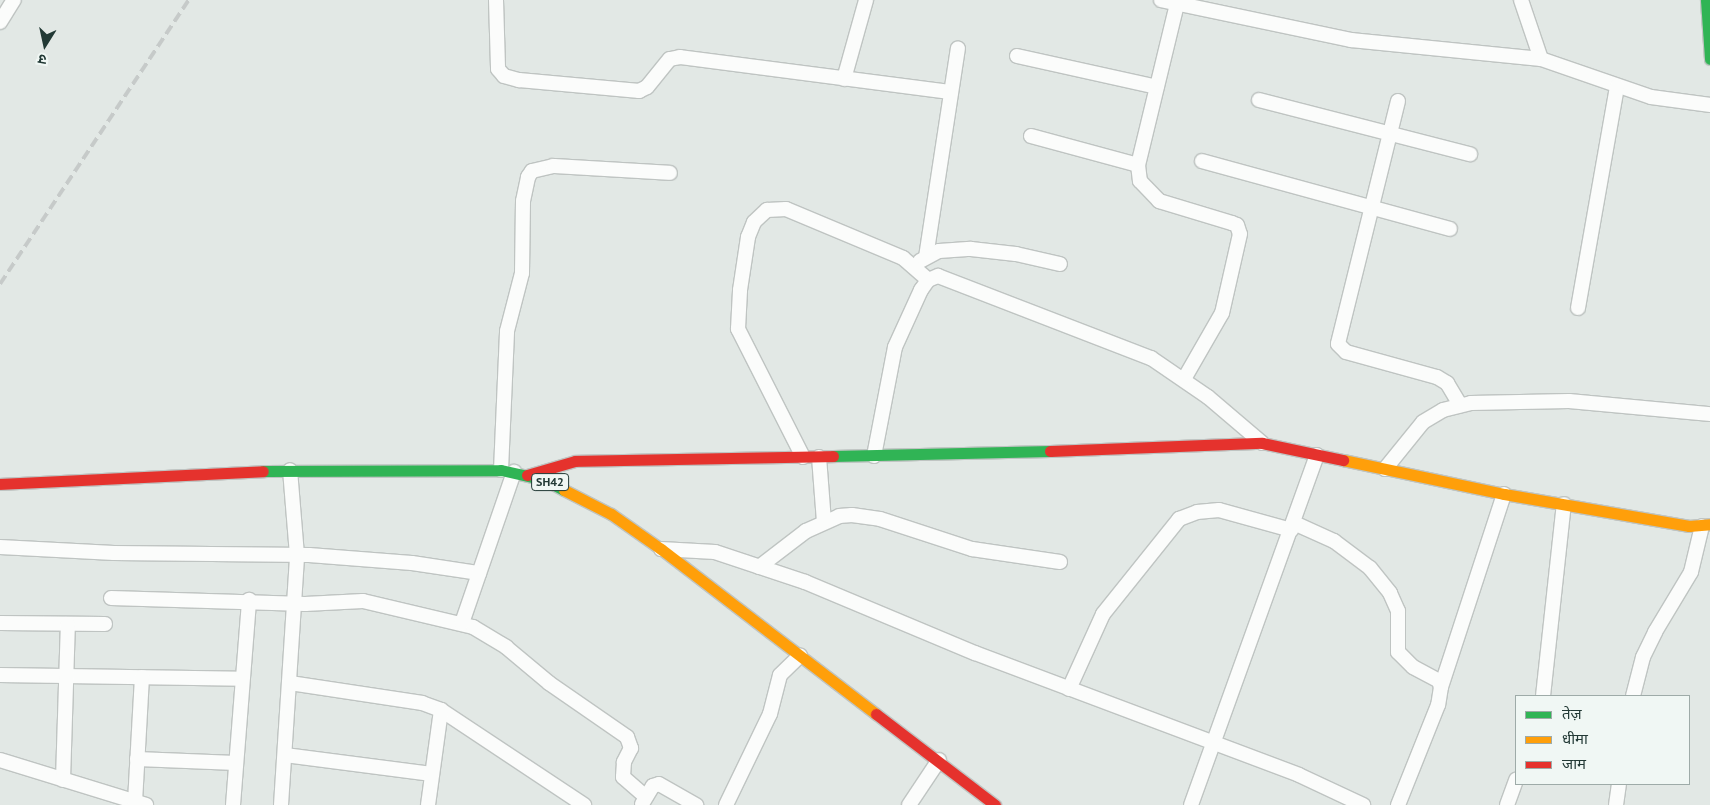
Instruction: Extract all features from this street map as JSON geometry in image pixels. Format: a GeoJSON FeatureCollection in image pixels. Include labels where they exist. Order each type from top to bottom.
{"type":"FeatureCollection","features":[{"type":"Feature","properties":{"kind":"street"},"geometry":{"type":"LineString","coordinates":[[0,22],[14,0]]}},
{"type":"Feature","properties":{"kind":"street"},"geometry":{"type":"LineString","coordinates":[[496,0],[497,65],[500,73],[510,79],[639,91],[647,87],[670,59],[680,58],[951,92]]}},
{"type":"Feature","properties":{"kind":"street"},"geometry":{"type":"LineString","coordinates":[[844,79],[866,0]]}},
{"type":"Feature","properties":{"kind":"street"},"geometry":{"type":"LineString","coordinates":[[1161,0],[1342,39],[1540,59],[1650,97],[1710,105]]}},
{"type":"Feature","properties":{"kind":"street"},"geometry":{"type":"LineString","coordinates":[[1521,0],[1540,59]]}},
{"type":"Feature","properties":{"kind":"street"},"geometry":{"type":"LineString","coordinates":[[1706,0],[1710,59]]}},
{"type":"Feature","properties":{"kind":"street"},"geometry":{"type":"LineString","coordinates":[[1177,4],[1138,165],[1140,181],[1154,198],[1232,223],[1239,228],[1222,313],[1184,379]]}},
{"type":"Feature","properties":{"kind":"street"},"geometry":{"type":"LineString","coordinates":[[926,257],[958,48]]}},
{"type":"Feature","properties":{"kind":"street"},"geometry":{"type":"LineString","coordinates":[[1017,56],[1157,87]]}},
{"type":"Feature","properties":{"kind":"street"},"geometry":{"type":"LineString","coordinates":[[1578,308],[1617,86]]}},
{"type":"Feature","properties":{"kind":"street"},"geometry":{"type":"LineString","coordinates":[[1259,100],[1470,154]]}},
{"type":"Feature","properties":{"kind":"street"},"geometry":{"type":"LineString","coordinates":[[1398,102],[1338,344],[1346,352],[1437,377],[1447,383],[1460,405]]}},
{"type":"Feature","properties":{"kind":"street"},"geometry":{"type":"LineString","coordinates":[[1031,136],[1138,165]]}},
{"type":"Feature","properties":{"kind":"street"},"geometry":{"type":"LineString","coordinates":[[1202,161],[1371,209],[1450,229]]}},
{"type":"Feature","properties":{"kind":"street"},"geometry":{"type":"LineString","coordinates":[[462,623],[514,472],[507,331],[522,279],[523,201],[528,177],[532,171],[553,166],[670,172]]}},
{"type":"Feature","properties":{"kind":"street"},"geometry":{"type":"LineString","coordinates":[[803,457],[738,329],[741,282],[748,237],[754,222],[767,210],[786,210],[878,246],[914,266],[928,280]]}},
{"type":"Feature","properties":{"kind":"street"},"geometry":{"type":"LineString","coordinates":[[914,266],[926,257],[939,251],[971,249],[1016,254],[1060,264]]}},
{"type":"Feature","properties":{"kind":"street"},"geometry":{"type":"LineString","coordinates":[[874,456],[895,347],[928,280],[938,276],[950,278],[1136,351],[1184,379],[1262,443]]}},
{"type":"Feature","properties":{"kind":"street"},"geometry":{"type":"LineString","coordinates":[[1385,469],[1423,422],[1443,410],[1460,405],[1495,400],[1569,401],[1710,414]]}},
{"type":"Feature","properties":{"kind":"street"},"geometry":{"type":"LineString","coordinates":[[514,472],[575,461],[874,456],[1262,443],[1504,494],[1706,525],[1691,572],[1651,640],[1633,695]]}},
{"type":"Feature","properties":{"kind":"street"},"geometry":{"type":"LineString","coordinates":[[1191,805],[1215,744],[1317,455]]}},
{"type":"Feature","properties":{"kind":"street"},"geometry":{"type":"LineString","coordinates":[[819,457],[824,522]]}},
{"type":"Feature","properties":{"kind":"street"},"geometry":{"type":"LineString","coordinates":[[281,805],[297,555],[290,470]]}},
{"type":"Feature","properties":{"kind":"street","name":"SH42"},"geometry":{"type":"LineString","coordinates":[[0,484],[290,470],[514,472],[572,492],[611,514],[661,549],[939,760],[995,805]]}},
{"type":"Feature","properties":{"kind":"street"},"geometry":{"type":"LineString","coordinates":[[1398,805],[1441,687],[1504,494]]}},
{"type":"Feature","properties":{"kind":"street"},"geometry":{"type":"LineString","coordinates":[[1543,695],[1564,504]]}},
{"type":"Feature","properties":{"kind":"street"},"geometry":{"type":"LineString","coordinates":[[1069,689],[1103,614],[1179,519],[1197,512],[1219,510],[1292,527],[1334,540],[1370,568],[1390,593],[1398,611],[1398,652],[1413,666],[1439,681],[1441,687]]}},
{"type":"Feature","properties":{"kind":"street"},"geometry":{"type":"LineString","coordinates":[[759,567],[806,531],[824,522],[839,516],[863,515],[972,549],[1060,562]]}},
{"type":"Feature","properties":{"kind":"street"},"geometry":{"type":"LineString","coordinates":[[0,546],[114,553],[297,555],[412,563],[479,573]]}},
{"type":"Feature","properties":{"kind":"street"},"geometry":{"type":"LineString","coordinates":[[661,549],[715,552],[759,567],[1069,689],[1299,776],[1363,805]]}},
{"type":"Feature","properties":{"kind":"street"},"geometry":{"type":"LineString","coordinates":[[111,598],[250,600],[295,603],[363,602],[462,623],[492,637],[549,683],[627,737],[631,748],[624,762],[623,777],[643,801],[653,786],[659,784],[696,805]]}},
{"type":"Feature","properties":{"kind":"street"},"geometry":{"type":"LineString","coordinates":[[232,805],[250,600]]}},
{"type":"Feature","properties":{"kind":"street"},"geometry":{"type":"LineString","coordinates":[[0,623],[105,624]]}},
{"type":"Feature","properties":{"kind":"street"},"geometry":{"type":"LineString","coordinates":[[63,780],[68,624]]}},
{"type":"Feature","properties":{"kind":"street"},"geometry":{"type":"LineString","coordinates":[[726,805],[770,714],[780,675],[800,656]]}},
{"type":"Feature","properties":{"kind":"street"},"geometry":{"type":"LineString","coordinates":[[0,674],[242,679]]}},
{"type":"Feature","properties":{"kind":"street"},"geometry":{"type":"LineString","coordinates":[[0,760],[140,803],[137,759],[142,677]]}},
{"type":"Feature","properties":{"kind":"street"},"geometry":{"type":"LineString","coordinates":[[290,683],[410,700],[441,710],[584,805]]}},
{"type":"Feature","properties":{"kind":"street"},"geometry":{"type":"LineString","coordinates":[[428,805],[441,710]]}},
{"type":"Feature","properties":{"kind":"street"},"geometry":{"type":"LineString","coordinates":[[285,755],[432,774]]}},
{"type":"Feature","properties":{"kind":"street"},"geometry":{"type":"LineString","coordinates":[[137,759],[236,763]]}},
{"type":"Feature","properties":{"kind":"street"},"geometry":{"type":"LineString","coordinates":[[909,805],[939,760]]}},
{"type":"Feature","properties":{"kind":"street"},"geometry":{"type":"LineString","coordinates":[[1507,805],[1515,783]]}},
{"type":"Feature","properties":{"kind":"street"},"geometry":{"type":"LineString","coordinates":[[1616,805],[1619,785]]}},
{"type":"Feature","properties":{"kind":"railway"},"geometry":{"type":"LineString","coordinates":[[0,284],[189,0]]}},
{"type":"Feature","properties":{"kind":"traffic: fast"},"geometry":{"type":"LineString","coordinates":[[1706,0],[1710,59]]}},
{"type":"Feature","properties":{"kind":"traffic: fast"},"geometry":{"type":"LineString","coordinates":[[833,456],[1050,451]]}},
{"type":"Feature","properties":{"kind":"traffic: fast"},"geometry":{"type":"LineString","coordinates":[[263,471],[501,470],[545,480],[564,490]]}},
{"type":"Feature","properties":{"kind":"traffic: slow"},"geometry":{"type":"LineString","coordinates":[[1343,460],[1504,494],[1689,526],[1710,524]]}},
{"type":"Feature","properties":{"kind":"traffic: slow"},"geometry":{"type":"LineString","coordinates":[[564,490],[611,514],[661,549],[876,714]]}},
{"type":"Feature","properties":{"kind":"traffic: jam"},"geometry":{"type":"LineString","coordinates":[[1050,451],[1262,443],[1343,460]]}},
{"type":"Feature","properties":{"kind":"traffic: jam"},"geometry":{"type":"LineString","coordinates":[[527,475],[575,461],[833,456]]}},
{"type":"Feature","properties":{"kind":"traffic: jam"},"geometry":{"type":"LineString","coordinates":[[0,484],[263,471]]}},
{"type":"Feature","properties":{"kind":"traffic: jam"},"geometry":{"type":"LineString","coordinates":[[876,714],[995,805]]}}]}
